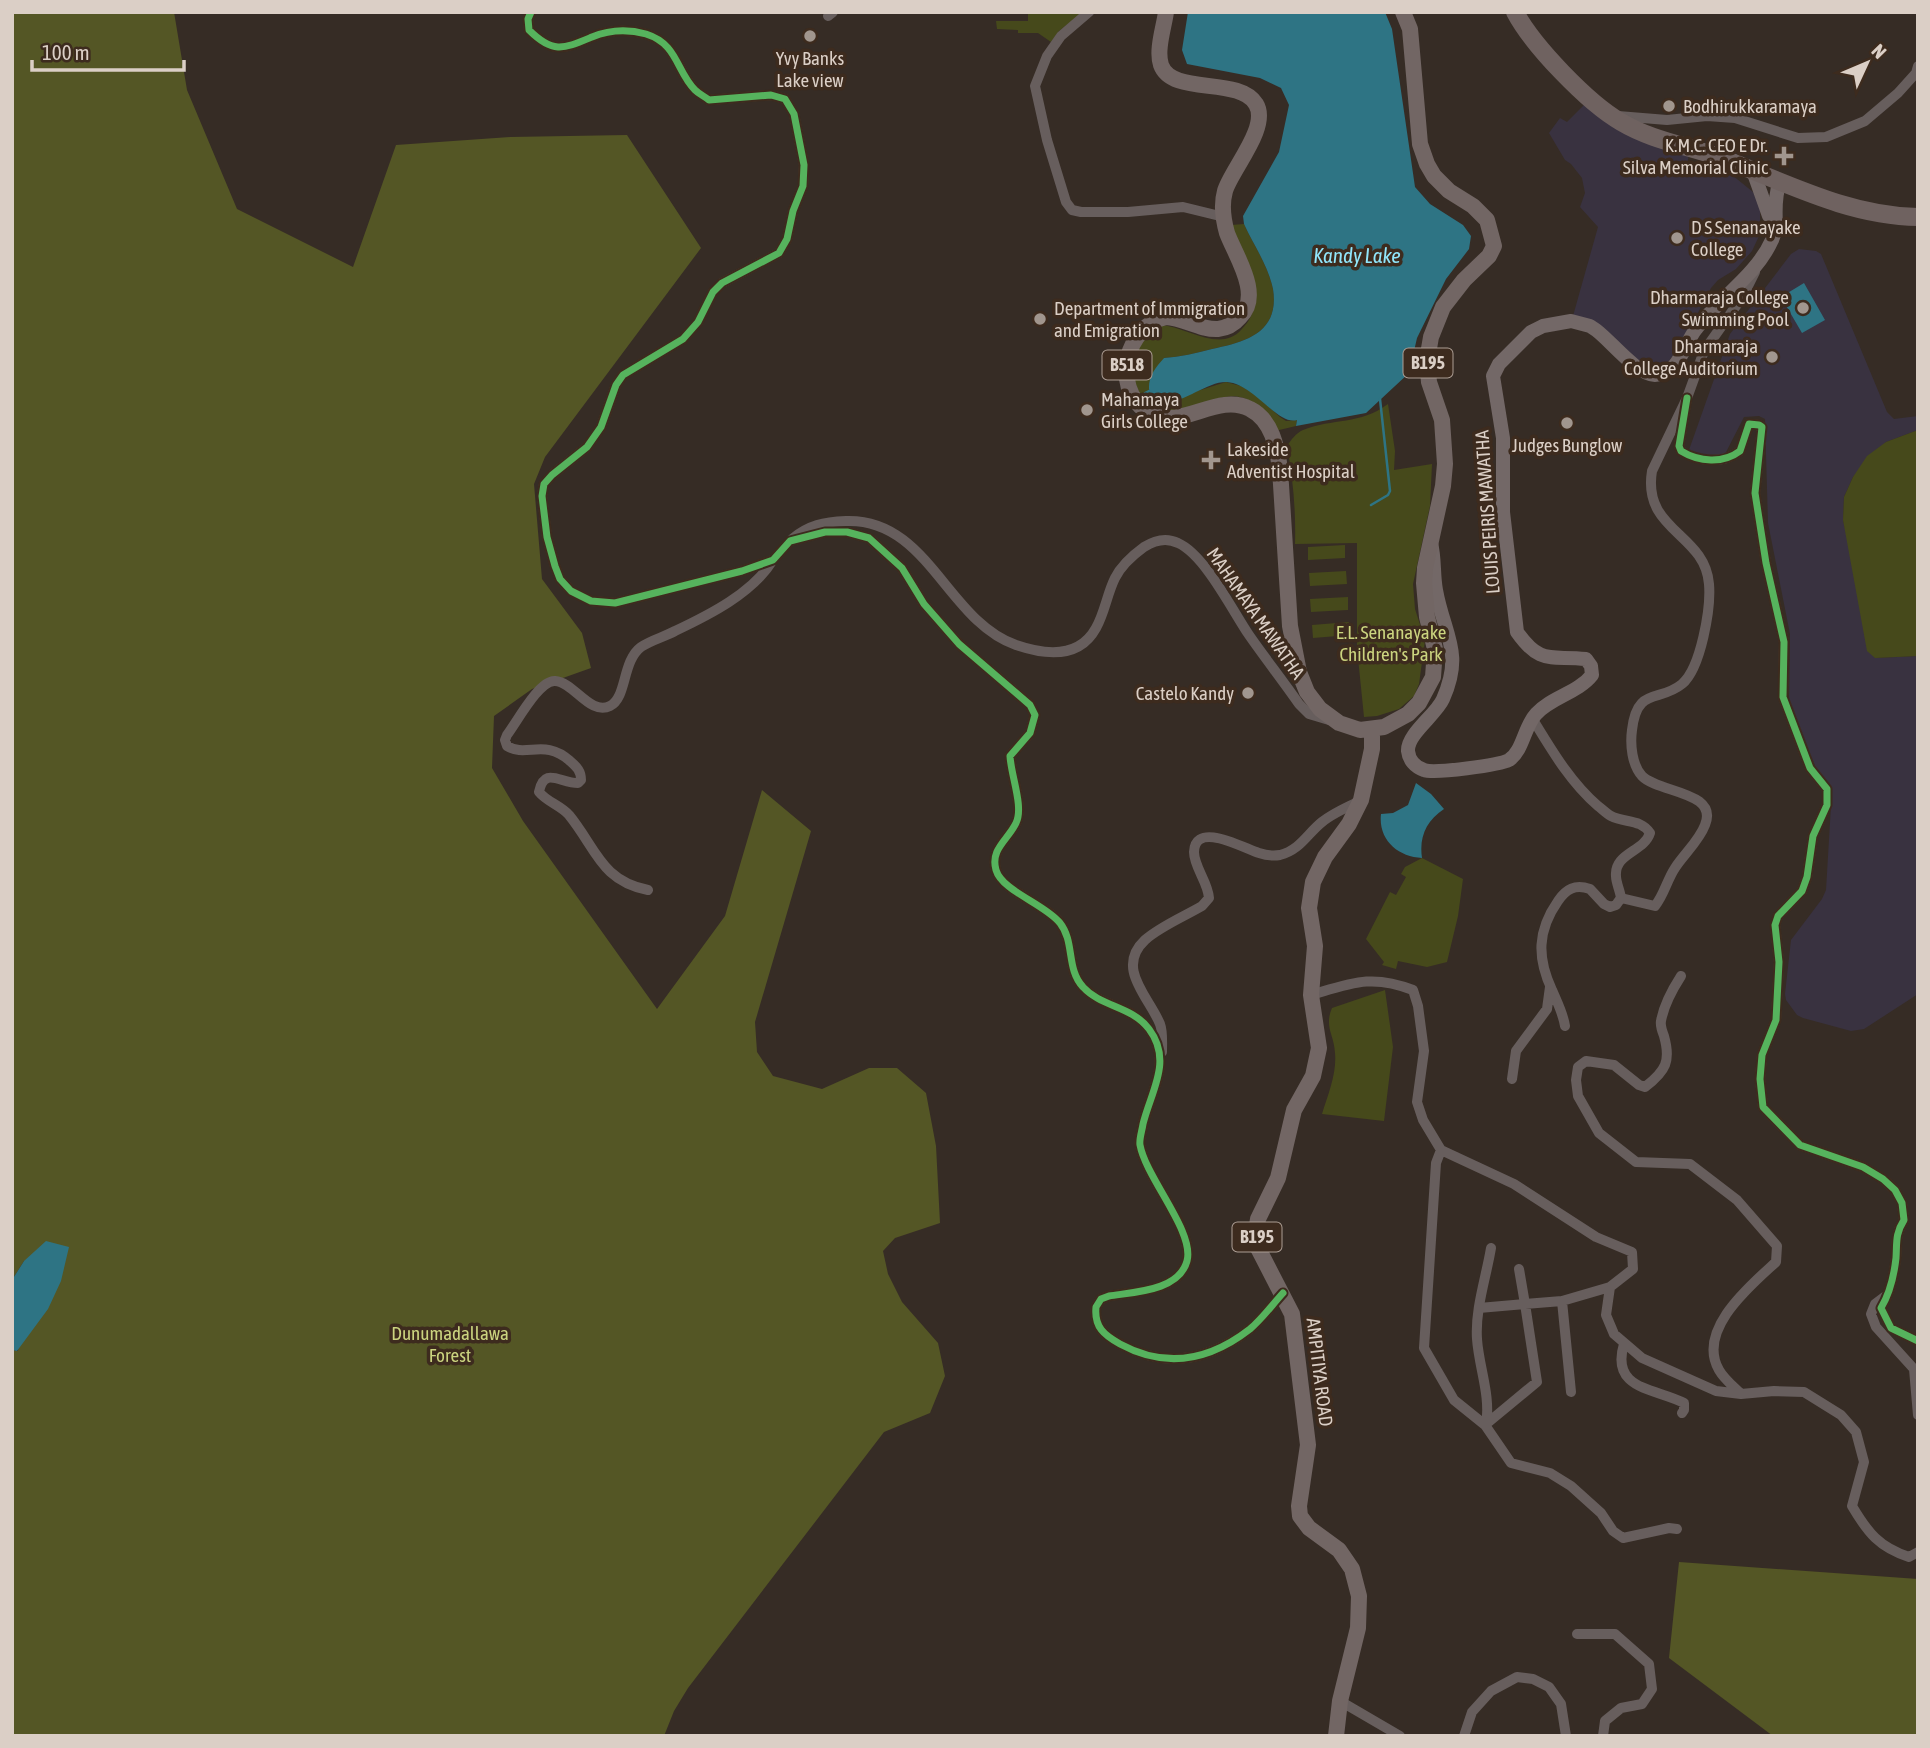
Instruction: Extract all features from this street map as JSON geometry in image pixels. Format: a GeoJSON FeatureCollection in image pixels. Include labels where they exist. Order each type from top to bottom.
{"type":"FeatureCollection","features":[{"type":"Feature","properties":{"kind":"highway"},"geometry":{"type":"LineString","coordinates":[[1515,12],[1522,26],[1590,99],[1642,133],[1712,155],[1843,204],[1886,215],[1918,217]]}},
{"type":"Feature","properties":{"kind":"main road","name":"B518"},"geometry":{"type":"LineString","coordinates":[[1166,12],[1160,57],[1162,67],[1169,75],[1179,80],[1244,94],[1258,107],[1259,117],[1248,151],[1225,191],[1222,205],[1227,234],[1247,282],[1248,298],[1245,313],[1229,327],[1216,330],[1172,318],[1154,322],[1137,337],[1128,352],[1126,369],[1129,386],[1139,404],[1156,416],[1175,418],[1234,404],[1248,408],[1260,416],[1277,446],[1290,626],[1299,672],[1307,692],[1320,709],[1351,729],[1372,730]]}},
{"type":"Feature","properties":{"kind":"main road","name":"B195"},"geometry":{"type":"LineString","coordinates":[[1372,730],[1384,727],[1408,714],[1425,695],[1433,677],[1435,649],[1427,617],[1424,583],[1445,464],[1442,420],[1429,382],[1427,360],[1431,337],[1443,307],[1464,280],[1489,256],[1494,246],[1487,220],[1473,206],[1449,191],[1434,176],[1427,164],[1420,144],[1410,29],[1403,12]]}},
{"type":"Feature","properties":{"kind":"main road"},"geometry":{"type":"LineString","coordinates":[[1753,171],[1770,219],[1769,246]]}},
{"type":"Feature","properties":{"kind":"main road","name":"LOUIS PEIRIS MAWATHA"},"geometry":{"type":"LineString","coordinates":[[1430,541],[1435,557],[1435,589],[1454,657],[1442,702],[1410,739],[1410,761],[1424,770],[1439,772],[1508,760],[1517,752],[1532,719],[1541,708],[1586,683],[1592,675],[1591,666],[1586,659],[1553,659],[1541,656],[1526,645],[1517,632],[1503,512],[1503,438],[1493,376],[1499,364],[1531,332],[1543,326],[1571,321],[1596,330],[1640,370],[1660,374],[1675,365],[1700,324],[1758,264],[1769,246],[1774,235],[1774,200],[1780,182]]}},
{"type":"Feature","properties":{"kind":"main road","name":"AMPITIYA ROAD"},"geometry":{"type":"LineString","coordinates":[[1336,1736],[1340,1701],[1358,1628],[1359,1596],[1352,1569],[1346,1559],[1339,1550],[1309,1528],[1300,1516],[1299,1506],[1308,1445],[1292,1314],[1258,1248],[1256,1231],[1258,1219],[1278,1178],[1294,1110],[1313,1076],[1319,1048],[1311,995],[1315,946],[1309,908],[1313,882],[1361,800],[1372,749],[1372,730]]}},
{"type":"Feature","properties":{"kind":"street"},"geometry":{"type":"LineString","coordinates":[[531,12],[528,19],[529,30],[540,41],[555,47],[574,47],[594,36],[619,30],[647,35],[663,43],[675,55],[694,89],[709,100],[771,95],[785,99],[794,114],[804,165],[803,186],[793,211],[787,239],[779,253],[722,283],[713,292],[698,322],[683,339],[624,374],[616,385],[601,427],[587,447],[544,484],[542,496],[547,537],[560,579],[571,591],[591,601],[615,603],[773,560]]}},
{"type":"Feature","properties":{"kind":"street"},"geometry":{"type":"LineString","coordinates":[[1089,12],[1061,36],[1047,56],[1035,86],[1047,140],[1066,202],[1076,212],[1128,212],[1183,207],[1224,217]]}},
{"type":"Feature","properties":{"kind":"street"},"geometry":{"type":"LineString","coordinates":[[1611,115],[1667,120],[1735,118],[1798,138],[1826,137],[1865,121],[1898,93],[1916,73],[1918,66]]}},
{"type":"Feature","properties":{"kind":"street"},"geometry":{"type":"LineString","coordinates":[[1621,898],[1655,906],[1675,869],[1705,826],[1708,816],[1704,804],[1644,779],[1634,763],[1634,717],[1646,699],[1684,683],[1705,636],[1709,608],[1709,581],[1704,563],[1693,548],[1661,517],[1652,497],[1650,483],[1704,351],[1743,296],[1758,264]]}},
{"type":"Feature","properties":{"kind":"street"},"geometry":{"type":"LineString","coordinates":[[1687,398],[1679,446],[1686,454],[1723,461],[1740,451],[1749,424],[1762,427],[1755,492],[1766,563],[1784,642],[1783,697],[1810,768],[1827,789],[1826,805],[1813,836],[1807,877],[1802,891],[1778,916],[1775,925],[1779,962],[1776,1020],[1762,1055],[1760,1079],[1763,1107],[1800,1144],[1863,1167],[1883,1179],[1895,1191],[1902,1203],[1904,1220],[1896,1232],[1896,1259],[1890,1292],[1881,1308],[1891,1328],[1918,1341]]}},
{"type":"Feature","properties":{"kind":"street","name":"MAHAMAYA MAWATHA"},"geometry":{"type":"LineString","coordinates":[[648,890],[625,885],[614,877],[598,859],[570,817],[539,792],[541,782],[545,778],[578,783],[581,780],[579,771],[560,752],[549,748],[513,750],[507,746],[507,734],[540,687],[550,681],[560,681],[597,708],[607,708],[614,704],[620,694],[629,662],[636,651],[746,590],[806,527],[828,522],[852,521],[874,524],[891,531],[909,544],[972,613],[1004,641],[1053,654],[1069,652],[1084,642],[1096,628],[1116,576],[1134,554],[1153,541],[1163,539],[1178,542],[1201,562],[1299,704],[1309,714],[1339,723]]}},
{"type":"Feature","properties":{"kind":"street"},"geometry":{"type":"LineString","coordinates":[[790,541],[836,532],[869,538],[902,568],[924,604],[958,643],[1030,705],[1035,715],[1030,733],[1010,756],[1011,774],[1020,804],[1017,822],[995,852],[996,871],[1005,883],[1049,912],[1062,924],[1069,942],[1073,969],[1083,988],[1134,1014],[1150,1030],[1162,1056]]}},
{"type":"Feature","properties":{"kind":"street"},"geometry":{"type":"LineString","coordinates":[[1532,719],[1557,759],[1584,792],[1611,816],[1646,827],[1650,833],[1647,842],[1625,856],[1617,865],[1616,876],[1621,898],[1616,905],[1610,907],[1604,904],[1590,889],[1582,886],[1566,891],[1557,902],[1541,940],[1540,955],[1565,1026]]}},
{"type":"Feature","properties":{"kind":"street"},"geometry":{"type":"LineString","coordinates":[[1283,1293],[1248,1330],[1219,1347],[1190,1358],[1171,1360],[1136,1353],[1103,1334],[1097,1327],[1096,1307],[1101,1299],[1164,1285],[1175,1279],[1188,1260],[1186,1238],[1139,1143],[1146,1113],[1160,1075],[1161,1028],[1136,982],[1132,966],[1136,952],[1145,940],[1202,906],[1209,898],[1194,853],[1197,844],[1205,838],[1215,836],[1261,854],[1277,856],[1295,850],[1322,822],[1361,800]]}},
{"type":"Feature","properties":{"kind":"street"},"geometry":{"type":"LineString","coordinates":[[1681,976],[1669,995],[1660,1023],[1669,1053],[1668,1061],[1649,1084],[1645,1087],[1639,1085],[1614,1065],[1586,1061],[1578,1067],[1578,1096],[1599,1133],[1636,1162],[1690,1164],[1737,1200],[1777,1247],[1776,1262],[1738,1297],[1721,1320],[1714,1348],[1718,1369],[1741,1394]]}},
{"type":"Feature","properties":{"kind":"street"},"geometry":{"type":"LineString","coordinates":[[1311,995],[1353,982],[1389,981],[1413,990],[1424,1051],[1417,1102],[1423,1120],[1441,1150],[1514,1184],[1596,1237],[1632,1252],[1633,1269],[1610,1287],[1562,1301],[1479,1308]]}},
{"type":"Feature","properties":{"kind":"street"},"geometry":{"type":"LineString","coordinates":[[1512,1079],[1516,1051],[1547,1009],[1550,987]]}},
{"type":"Feature","properties":{"kind":"street"},"geometry":{"type":"LineString","coordinates":[[1441,1150],[1436,1163],[1424,1349],[1454,1400],[1485,1425],[1511,1463],[1550,1474],[1571,1486],[1601,1513],[1613,1531],[1623,1538],[1669,1528],[1677,1529]]}},
{"type":"Feature","properties":{"kind":"street"},"geometry":{"type":"LineString","coordinates":[[1485,1425],[1489,1409],[1477,1338],[1479,1308],[1491,1248]]}},
{"type":"Feature","properties":{"kind":"street"},"geometry":{"type":"LineString","coordinates":[[1485,1425],[1537,1382],[1519,1269]]}},
{"type":"Feature","properties":{"kind":"street"},"geometry":{"type":"LineString","coordinates":[[1610,1287],[1606,1315],[1614,1334],[1642,1358],[1716,1391],[1741,1394],[1804,1392],[1841,1415],[1856,1432],[1864,1462],[1852,1506],[1864,1527],[1889,1550],[1909,1558],[1918,1552]]}},
{"type":"Feature","properties":{"kind":"street"},"geometry":{"type":"LineString","coordinates":[[1890,1292],[1875,1304],[1871,1314],[1876,1327],[1914,1369],[1918,1415]]}},
{"type":"Feature","properties":{"kind":"street"},"geometry":{"type":"LineString","coordinates":[[1562,1301],[1571,1392]]}},
{"type":"Feature","properties":{"kind":"street"},"geometry":{"type":"LineString","coordinates":[[1624,1345],[1620,1356],[1623,1373],[1638,1386],[1684,1403],[1682,1413]]}},
{"type":"Feature","properties":{"kind":"street"},"geometry":{"type":"LineString","coordinates":[[1577,1634],[1615,1634],[1650,1664],[1651,1689],[1642,1704],[1620,1708],[1605,1721],[1603,1736]]}},
{"type":"Feature","properties":{"kind":"street"},"geometry":{"type":"LineString","coordinates":[[1464,1736],[1472,1712],[1491,1691],[1517,1677],[1533,1679],[1549,1687],[1561,1704],[1566,1736]]}},
{"type":"Feature","properties":{"kind":"street"},"geometry":{"type":"LineString","coordinates":[[1340,1701],[1400,1736]]}},
{"type":"Feature","properties":{"kind":"shaded area","name":"D S Senanayake College"},"geometry":{"type":"Polygon","coordinates":[[[1588,101],[1689,154],[1687,165],[1732,175],[1753,192],[1760,205],[1760,234],[1752,251],[1736,269],[1718,280],[1711,288],[1685,337],[1669,361],[1658,369],[1651,369],[1573,316],[1598,227],[1580,207],[1585,193],[1582,178],[1565,160],[1549,133],[1560,118],[1567,122],[1588,101]]]}},
{"type":"Feature","properties":{"kind":"shaded area"},"geometry":{"type":"Polygon","coordinates":[[[1799,249],[1821,254],[1887,412],[1894,419],[1918,416],[1918,430],[1886,442],[1853,477],[1844,497],[1843,520],[1875,658],[1918,656],[1918,994],[1864,1029],[1851,1031],[1797,1015],[1786,1000],[1785,994],[1791,940],[1826,890],[1831,806],[1789,701],[1790,634],[1768,523],[1765,419],[1759,416],[1744,417],[1719,461],[1689,450],[1730,334],[1791,254],[1799,249]]]}},
{"type":"Feature","properties":{"kind":"green space","name":"Dunumadallawa Forest"},"geometry":{"type":"Polygon","coordinates":[[[12,12],[174,12],[187,90],[237,209],[353,267],[396,145],[510,137],[627,135],[701,248],[545,457],[534,484],[542,579],[582,633],[591,668],[532,689],[494,716],[492,768],[523,821],[657,1009],[725,916],[762,790],[811,831],[755,1022],[757,1052],[773,1076],[822,1089],[869,1068],[897,1068],[926,1093],[936,1146],[940,1223],[895,1238],[883,1251],[888,1274],[902,1302],[938,1343],[945,1376],[930,1413],[884,1432],[688,1688],[674,1711],[664,1736],[12,1736],[12,1350],[18,1351],[24,1261],[12,1280],[12,12]]]}},
{"type":"Feature","properties":{"kind":"green space"},"geometry":{"type":"Polygon","coordinates":[[[1028,12],[1083,12],[1059,31],[1051,42],[1038,33],[997,29],[996,21],[1028,21],[1028,12]]]}},
{"type":"Feature","properties":{"kind":"green space"},"geometry":{"type":"Polygon","coordinates":[[[1244,224],[1271,280],[1274,304],[1271,316],[1258,333],[1248,339],[1164,358],[1149,389],[1150,395],[1191,393],[1226,382],[1241,386],[1256,395],[1286,421],[1297,420],[1296,426],[1275,431],[1254,404],[1235,396],[1183,411],[1151,409],[1139,392],[1134,376],[1140,339],[1161,325],[1203,337],[1223,339],[1233,336],[1247,323],[1255,300],[1231,225],[1244,224]]]}},
{"type":"Feature","properties":{"kind":"green space","name":"E.L. Senanayake Children's Park"},"geometry":{"type":"Polygon","coordinates":[[[1388,404],[1395,451],[1394,470],[1432,464],[1430,506],[1413,584],[1415,609],[1425,640],[1419,684],[1414,696],[1399,709],[1364,717],[1357,648],[1357,543],[1295,544],[1294,495],[1287,446],[1303,430],[1367,415],[1388,404]]]}},
{"type":"Feature","properties":{"kind":"green space"},"geometry":{"type":"Polygon","coordinates":[[[1918,430],[1918,656],[1875,658],[1867,651],[1843,520],[1844,497],[1867,456],[1886,442],[1918,430]]]}},
{"type":"Feature","properties":{"kind":"green space"},"geometry":{"type":"Polygon","coordinates":[[[1345,545],[1345,558],[1308,560],[1308,547],[1345,545]]]}},
{"type":"Feature","properties":{"kind":"green space"},"geometry":{"type":"Polygon","coordinates":[[[1346,571],[1347,584],[1310,586],[1309,573],[1346,571]]]}},
{"type":"Feature","properties":{"kind":"green space"},"geometry":{"type":"Polygon","coordinates":[[[1348,597],[1348,610],[1311,612],[1310,599],[1348,597]]]}},
{"type":"Feature","properties":{"kind":"green space"},"geometry":{"type":"Polygon","coordinates":[[[1349,622],[1350,635],[1313,638],[1312,625],[1349,622]]]}},
{"type":"Feature","properties":{"kind":"green space"},"geometry":{"type":"Polygon","coordinates":[[[1422,858],[1463,879],[1447,962],[1427,967],[1398,961],[1396,969],[1382,965],[1384,962],[1366,939],[1390,892],[1396,895],[1406,877],[1401,874],[1405,867],[1422,858]]]}},
{"type":"Feature","properties":{"kind":"green space"},"geometry":{"type":"Polygon","coordinates":[[[1385,990],[1393,1047],[1384,1121],[1322,1114],[1335,1068],[1334,1046],[1329,1026],[1332,1008],[1385,990]]]}},
{"type":"Feature","properties":{"kind":"green space"},"geometry":{"type":"Polygon","coordinates":[[[1679,1562],[1918,1579],[1918,1736],[1773,1736],[1669,1658],[1679,1562]]]}},
{"type":"Feature","properties":{"kind":"water","name":"Kandy Lake"},"geometry":{"type":"Polygon","coordinates":[[[1188,12],[1385,12],[1392,29],[1415,187],[1430,204],[1463,225],[1471,236],[1469,249],[1446,279],[1417,338],[1409,373],[1366,413],[1296,426],[1297,420],[1282,417],[1247,390],[1227,382],[1217,383],[1167,402],[1158,401],[1150,395],[1152,375],[1164,358],[1248,339],[1265,325],[1274,304],[1271,280],[1244,224],[1243,216],[1279,152],[1289,105],[1281,88],[1260,78],[1187,64],[1182,50],[1188,12]]]}},
{"type":"Feature","properties":{"kind":"water","name":"Dharmaraja College Swimming Pool"},"geometry":{"type":"Polygon","coordinates":[[[1804,283],[1825,320],[1802,333],[1781,297],[1804,283]]]}},
{"type":"Feature","properties":{"kind":"water"},"geometry":{"type":"Polygon","coordinates":[[[1416,783],[1431,794],[1444,809],[1425,830],[1422,858],[1405,854],[1391,845],[1381,823],[1381,814],[1393,813],[1408,805],[1416,783]]]}},
{"type":"Feature","properties":{"kind":"water"},"geometry":{"type":"Polygon","coordinates":[[[46,1241],[69,1247],[61,1281],[48,1309],[17,1351],[12,1350],[12,1280],[24,1261],[46,1241]]]}},
{"type":"Feature","properties":{"kind":"waterway"},"geometry":{"type":"LineString","coordinates":[[1145,393],[1149,391]]}},
{"type":"Feature","properties":{"kind":"waterway"},"geometry":{"type":"LineString","coordinates":[[1371,505],[1390,491],[1380,399]]}},
{"type":"Feature","properties":{"kind":"cycle path"},"geometry":{"type":"LineString","coordinates":[[531,12],[528,19],[529,30],[552,46],[566,46],[619,31],[639,32],[657,38],[671,51],[689,83],[709,100],[771,95],[785,99],[794,114],[804,165],[803,186],[793,211],[787,239],[779,253],[722,283],[713,292],[698,322],[683,339],[623,375],[616,385],[601,427],[587,447],[544,484],[542,496],[547,537],[560,579],[571,591],[591,601],[615,603],[742,571],[773,560],[790,541],[825,532],[847,532],[869,538],[902,568],[924,604],[959,644],[1030,705],[1035,715],[1030,733],[1010,756],[1019,809],[1013,829],[995,856],[996,870],[1000,878],[1060,923],[1068,938],[1074,972],[1083,987],[1090,994],[1142,1021],[1156,1041],[1160,1064],[1143,1124],[1140,1145],[1151,1173],[1184,1235],[1188,1249],[1187,1261],[1175,1279],[1165,1284],[1101,1299],[1096,1307],[1098,1325],[1109,1337],[1137,1352],[1154,1357],[1187,1358],[1235,1340],[1254,1325],[1283,1293]]}},
{"type":"Feature","properties":{"kind":"cycle path"},"geometry":{"type":"LineString","coordinates":[[1687,398],[1679,446],[1681,451],[1688,455],[1711,460],[1726,458],[1740,451],[1749,424],[1762,427],[1755,493],[1766,563],[1784,642],[1783,697],[1810,768],[1827,789],[1827,805],[1813,836],[1807,877],[1802,891],[1778,916],[1775,925],[1779,962],[1776,1020],[1762,1055],[1760,1079],[1763,1107],[1800,1145],[1863,1167],[1895,1190],[1902,1203],[1904,1220],[1898,1234],[1891,1284],[1881,1308],[1891,1328],[1918,1341]]}},
{"type":"Feature","properties":{"kind":"place","name":"Yvy Banks Lake view"},"geometry":{"type":"Point","coordinates":[810,36]}},
{"type":"Feature","properties":{"kind":"place","name":"Bodhirukkaramaya"},"geometry":{"type":"Point","coordinates":[1669,106]}},
{"type":"Feature","properties":{"kind":"place","name":"K.M.C. CEO E Dr. Silva Memorial Clinic"},"geometry":{"type":"Point","coordinates":[1784,156]}},
{"type":"Feature","properties":{"kind":"place","name":"D S Senanayake College"},"geometry":{"type":"Point","coordinates":[1677,238]}},
{"type":"Feature","properties":{"kind":"place","name":"Dharmaraja College Swimming Pool"},"geometry":{"type":"Point","coordinates":[1803,308]}},
{"type":"Feature","properties":{"kind":"place","name":"Department of Immigration and Emigration"},"geometry":{"type":"Point","coordinates":[1040,319]}},
{"type":"Feature","properties":{"kind":"place","name":"Dharmaraja College Auditorium"},"geometry":{"type":"Point","coordinates":[1772,357]}},
{"type":"Feature","properties":{"kind":"place","name":"Mahamaya Girls College"},"geometry":{"type":"Point","coordinates":[1087,410]}},
{"type":"Feature","properties":{"kind":"place","name":"Judges Bunglow"},"geometry":{"type":"Point","coordinates":[1567,423]}},
{"type":"Feature","properties":{"kind":"place","name":"Lakeside Adventist Hospital"},"geometry":{"type":"Point","coordinates":[1211,460]}},
{"type":"Feature","properties":{"kind":"place","name":"Castelo Kandy"},"geometry":{"type":"Point","coordinates":[1248,693]}}]}
